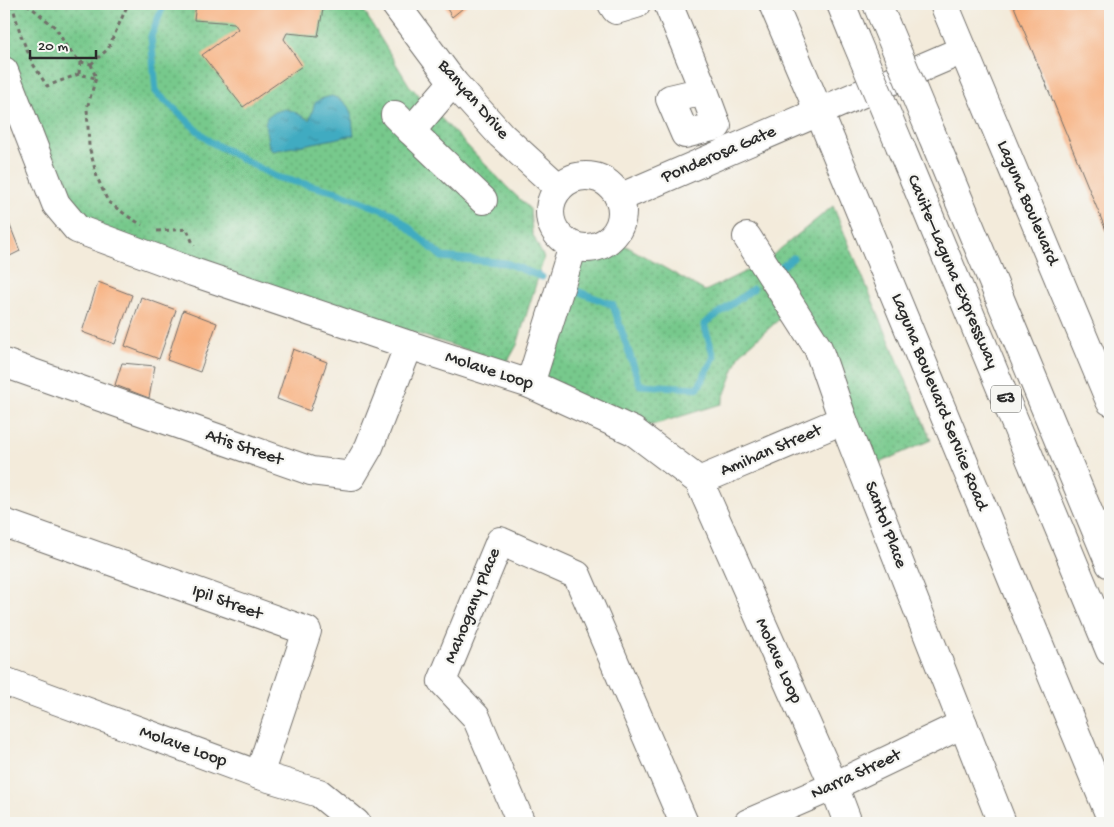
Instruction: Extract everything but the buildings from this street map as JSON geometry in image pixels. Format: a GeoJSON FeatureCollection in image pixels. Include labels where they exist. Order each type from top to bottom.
{"type":"FeatureCollection","features":[{"type":"Feature","properties":{"kind":"main road","name":"Banyan Drive"},"geometry":{"type":"LineString","coordinates":[[395,4],[453,82],[501,134],[559,188]]}},
{"type":"Feature","properties":{"kind":"main road"},"geometry":{"type":"LineString","coordinates":[[612,4],[616,10],[636,4]]}},
{"type":"Feature","properties":{"kind":"main road"},"geometry":{"type":"LineString","coordinates":[[668,4],[704,91]]}},
{"type":"Feature","properties":{"kind":"main road","name":"Laguna Boulevard Service Road"},"geometry":{"type":"LineString","coordinates":[[773,4],[1107,808]]}},
{"type":"Feature","properties":{"kind":"main road","name":"Cavite–Laguna Expressway"},"geometry":{"type":"LineString","coordinates":[[841,4],[1110,650]]}},
{"type":"Feature","properties":{"kind":"main road","name":"Laguna Boulevard"},"geometry":{"type":"LineString","coordinates":[[944,4],[1110,402]]}},
{"type":"Feature","properties":{"kind":"main road","name":"Cavite–Laguna Expressway"},"geometry":{"type":"LineString","coordinates":[[881,13],[1110,564]]}},
{"type":"Feature","properties":{"kind":"main road","name":"Ponderosa Gate"},"geometry":{"type":"LineString","coordinates":[[619,198],[963,50]]}},
{"type":"Feature","properties":{"kind":"main road","name":"Molave Loop"},"geometry":{"type":"LineString","coordinates":[[5,79],[56,204],[78,229],[193,272],[530,384],[633,431],[699,482],[834,786],[848,823]]}},
{"type":"Feature","properties":{"kind":"main road"},"geometry":{"type":"LineString","coordinates":[[453,82],[403,123],[483,200]]}},
{"type":"Feature","properties":{"kind":"main road"},"geometry":{"type":"LineString","coordinates":[[580,177],[592,177],[603,180],[613,188],[619,198],[622,208],[621,219],[618,229],[612,238],[606,242],[593,248],[579,248],[563,240],[555,231],[551,221],[550,209],[552,198],[559,188],[568,181],[580,177]]}},
{"type":"Feature","properties":{"kind":"main road","name":"Santol Place"},"geometry":{"type":"LineString","coordinates":[[747,237],[818,348],[844,420],[1002,823]]}},
{"type":"Feature","properties":{"kind":"main road"},"geometry":{"type":"LineString","coordinates":[[530,384],[572,246]]}},
{"type":"Feature","properties":{"kind":"main road","name":"Atis Street"},"geometry":{"type":"LineString","coordinates":[[4,363],[311,472],[352,476],[369,448],[409,345]]}},
{"type":"Feature","properties":{"kind":"main road","name":"Amihan Street"},"geometry":{"type":"LineString","coordinates":[[699,482],[844,420]]}},
{"type":"Feature","properties":{"kind":"main road","name":"Ipil Street"},"geometry":{"type":"LineString","coordinates":[[4,523],[307,631],[259,776]]}},
{"type":"Feature","properties":{"kind":"main road","name":"Mahogany Place"},"geometry":{"type":"LineString","coordinates":[[521,823],[476,717],[442,681],[500,541],[577,575],[684,823]]}},
{"type":"Feature","properties":{"kind":"main road","name":"Molave Loop"},"geometry":{"type":"LineString","coordinates":[[4,681],[259,776],[319,793],[356,823]]}},
{"type":"Feature","properties":{"kind":"main road","name":"Narra Street"},"geometry":{"type":"LineString","coordinates":[[748,823],[834,786],[963,724]]}},
{"type":"Feature","properties":{"kind":"path"},"geometry":{"type":"LineString","coordinates":[[12,4],[24,43],[33,64],[47,86],[79,74],[96,78]]}},
{"type":"Feature","properties":{"kind":"path"},"geometry":{"type":"LineString","coordinates":[[27,4],[56,28],[66,46],[80,62],[91,64]]}},
{"type":"Feature","properties":{"kind":"path"},"geometry":{"type":"LineString","coordinates":[[91,64],[108,49],[128,4]]}},
{"type":"Feature","properties":{"kind":"path"},"geometry":{"type":"LineString","coordinates":[[79,74],[80,62]]}},
{"type":"Feature","properties":{"kind":"path"},"geometry":{"type":"LineString","coordinates":[[91,64],[96,78],[87,108],[90,146],[97,177],[108,202],[144,226]]}},
{"type":"Feature","properties":{"kind":"path"},"geometry":{"type":"LineString","coordinates":[[152,231],[187,229],[200,258],[193,272]]}},
{"type":"Feature","properties":{"kind":"green space"},"geometry":{"type":"Polygon","coordinates":[[[4,4],[361,4],[409,85],[530,209],[532,233],[544,258],[517,345],[507,363],[81,225],[60,202],[4,61],[4,4]]]}},
{"type":"Feature","properties":{"kind":"green space"},"geometry":{"type":"Polygon","coordinates":[[[833,206],[931,440],[863,470],[792,308],[740,354],[721,404],[633,431],[530,384],[579,248],[597,246],[612,238],[705,291],[763,263],[833,206]]]}},
{"type":"Feature","properties":{"kind":"water"},"geometry":{"type":"Polygon","coordinates":[[[332,96],[348,107],[352,116],[354,135],[273,151],[269,148],[265,124],[267,117],[274,112],[285,109],[293,111],[309,120],[317,101],[332,96]]]}},
{"type":"Feature","properties":{"kind":"waterway"},"geometry":{"type":"LineString","coordinates":[[164,4],[151,36],[156,92],[209,141],[276,177],[337,192],[393,214],[442,257],[506,263],[542,277]]}},
{"type":"Feature","properties":{"kind":"waterway"},"geometry":{"type":"LineString","coordinates":[[781,267],[793,258]]}},
{"type":"Feature","properties":{"kind":"waterway"},"geometry":{"type":"LineString","coordinates":[[577,291],[613,305],[640,385],[698,388],[714,357],[704,324],[753,289]]}}]}
